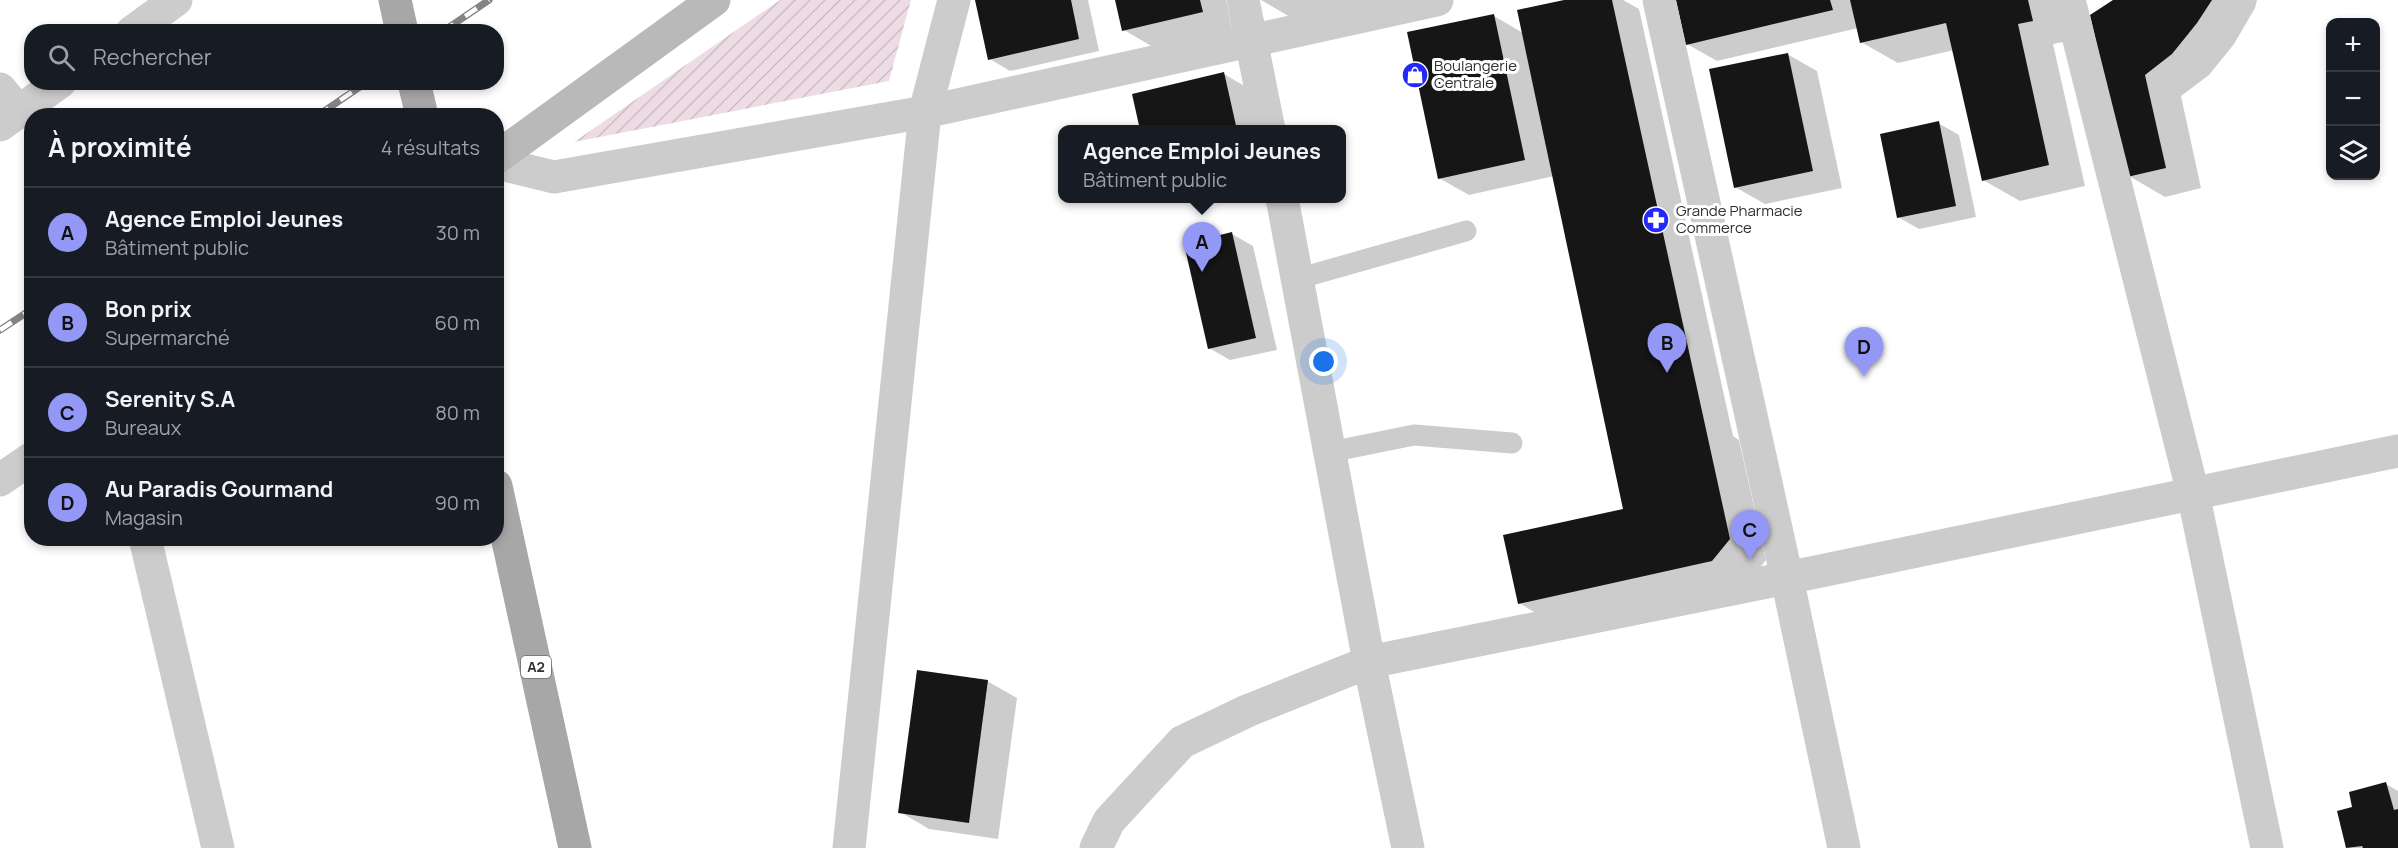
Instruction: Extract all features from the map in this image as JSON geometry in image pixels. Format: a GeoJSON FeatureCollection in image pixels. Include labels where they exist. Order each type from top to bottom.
{"type":"FeatureCollection","features":[{"type":"Feature","properties":{"kind":"main road"},"geometry":{"type":"LineString","coordinates":[[395,0],[400,24]]}},
{"type":"Feature","properties":{"kind":"main road"},"geometry":{"type":"LineString","coordinates":[[504,152],[714,0]]}},
{"type":"Feature","properties":{"kind":"main road"},"geometry":{"type":"LineString","coordinates":[[416,90],[420,108]]}},
{"type":"Feature","properties":{"kind":"main road","name":"A2"},"geometry":{"type":"LineString","coordinates":[[504,523],[575,848]]}},
{"type":"Feature","properties":{"kind":"street"},"geometry":{"type":"LineString","coordinates":[[143,24],[176,0]]}},
{"type":"Feature","properties":{"kind":"street"},"geometry":{"type":"LineString","coordinates":[[849,848],[925,112],[954,0]]}},
{"type":"Feature","properties":{"kind":"street"},"geometry":{"type":"LineString","coordinates":[[1243,0],[1268,125]]}},
{"type":"Feature","properties":{"kind":"street"},"geometry":{"type":"LineString","coordinates":[[504,166],[554,177],[925,112],[1437,0]]}},
{"type":"Feature","properties":{"kind":"street"},"geometry":{"type":"LineString","coordinates":[[1659,0],[1787,578],[1844,848]]}},
{"type":"Feature","properties":{"kind":"street"},"geometry":{"type":"LineString","coordinates":[[2069,0],[2193,493],[2267,848]]}},
{"type":"Feature","properties":{"kind":"street"},"geometry":{"type":"LineString","coordinates":[[6,109],[44,90]]}},
{"type":"Feature","properties":{"kind":"street"},"geometry":{"type":"LineString","coordinates":[[1283,203],[1369,662],[1408,848]]}},
{"type":"Feature","properties":{"kind":"street"},"geometry":{"type":"LineString","coordinates":[[1096,848],[1109,821],[1182,742],[1247,711],[1369,662],[2398,451]]}},
{"type":"Feature","properties":{"kind":"street"},"geometry":{"type":"LineString","coordinates":[[0,480],[24,464]]}},
{"type":"Feature","properties":{"kind":"street"},"geometry":{"type":"LineString","coordinates":[[147,546],[218,848]]}},
{"type":"Feature","properties":{"kind":"lane"},"geometry":{"type":"LineString","coordinates":[[1297,279],[1466,231]]}},
{"type":"Feature","properties":{"kind":"lane"},"geometry":{"type":"LineString","coordinates":[[1330,452],[1414,435],[1512,443]]}},
{"type":"Feature","properties":{"kind":"shaded area"},"geometry":{"type":"Polygon","coordinates":[[[780,0],[911,0],[889,81],[574,142],[780,0]]]}},
{"type":"Feature","properties":{"kind":"building"},"geometry":{"type":"Polygon","coordinates":[[[975,0],[1071,0],[1079,39],[988,60],[975,0]]]}},
{"type":"Feature","properties":{"kind":"building"},"geometry":{"type":"Polygon","coordinates":[[[1115,0],[1200,0],[1203,12],[1122,31],[1115,0]]]}},
{"type":"Feature","properties":{"kind":"building"},"geometry":{"type":"Polygon","coordinates":[[[1564,0],[1612,0],[1730,539],[1712,561],[1518,604],[1503,535],[1623,509],[1517,10],[1564,0]]]}},
{"type":"Feature","properties":{"kind":"building"},"geometry":{"type":"Polygon","coordinates":[[[1676,0],[1830,0],[1833,10],[1686,45],[1676,0]]]}},
{"type":"Feature","properties":{"kind":"building"},"geometry":{"type":"Polygon","coordinates":[[[1850,0],[2028,0],[2033,21],[2018,24],[2049,165],[1982,181],[1946,23],[1860,43],[1850,0]]]}},
{"type":"Feature","properties":{"kind":"building"},"geometry":{"type":"Polygon","coordinates":[[[2113,0],[2212,0],[2172,54],[2145,75],[2166,168],[2127,177],[2090,15],[2113,0]]]}},
{"type":"Feature","properties":{"kind":"building"},"geometry":{"type":"Polygon","coordinates":[[[1494,14],[1525,160],[1438,179],[1407,32],[1494,14]]]}},
{"type":"Feature","properties":{"kind":"building"},"geometry":{"type":"Polygon","coordinates":[[[1788,53],[1813,171],[1734,188],[1709,69],[1788,53]]]}},
{"type":"Feature","properties":{"kind":"building"},"geometry":{"type":"Polygon","coordinates":[[[1224,72],[1236,125],[1139,125],[1132,94],[1224,72]]]}},
{"type":"Feature","properties":{"kind":"building"},"geometry":{"type":"Polygon","coordinates":[[[1939,121],[1956,206],[1897,218],[1880,134],[1939,121]]]}},
{"type":"Feature","properties":{"kind":"building"},"geometry":{"type":"Polygon","coordinates":[[[1232,232],[1256,338],[1208,349],[1184,244],[1232,232]]]}},
{"type":"Feature","properties":{"kind":"building"},"geometry":{"type":"Polygon","coordinates":[[[917,670],[988,680],[969,823],[898,813],[917,670]]]}},
{"type":"Feature","properties":{"kind":"building"},"geometry":{"type":"Polygon","coordinates":[[[2386,782],[2394,810],[2398,809],[2398,848],[2363,848],[2362,846],[2346,848],[2337,811],[2352,807],[2349,792],[2386,782]]]}},
{"type":"Feature","properties":{"kind":"railway"},"geometry":{"type":"LineString","coordinates":[[454,24],[489,0]]}},
{"type":"Feature","properties":{"kind":"railway"},"geometry":{"type":"LineString","coordinates":[[329,108],[355,90]]}},
{"type":"Feature","properties":{"kind":"railway"},"geometry":{"type":"LineString","coordinates":[[0,330],[24,314]]}},
{"type":"Feature","properties":{"kind":"place","name":"Boulangerie Centrale"},"geometry":{"type":"Point","coordinates":[1415,75]}},
{"type":"Feature","properties":{"kind":"place","name":"Grande Pharmacie Commerce"},"geometry":{"type":"Point","coordinates":[1656,220]}},
{"type":"Feature","properties":{"kind":"place","name":"Agence Emploi Jeunes"},"geometry":{"type":"Point","coordinates":[1202,272]}},
{"type":"Feature","properties":{"kind":"place","name":"Bon prix"},"geometry":{"type":"Point","coordinates":[1667,373]}},
{"type":"Feature","properties":{"kind":"place","name":"Au Paradis Gourmand"},"geometry":{"type":"Point","coordinates":[1864,377]}},
{"type":"Feature","properties":{"kind":"place","name":"Serenity S.A"},"geometry":{"type":"Point","coordinates":[1750,560]}}]}
